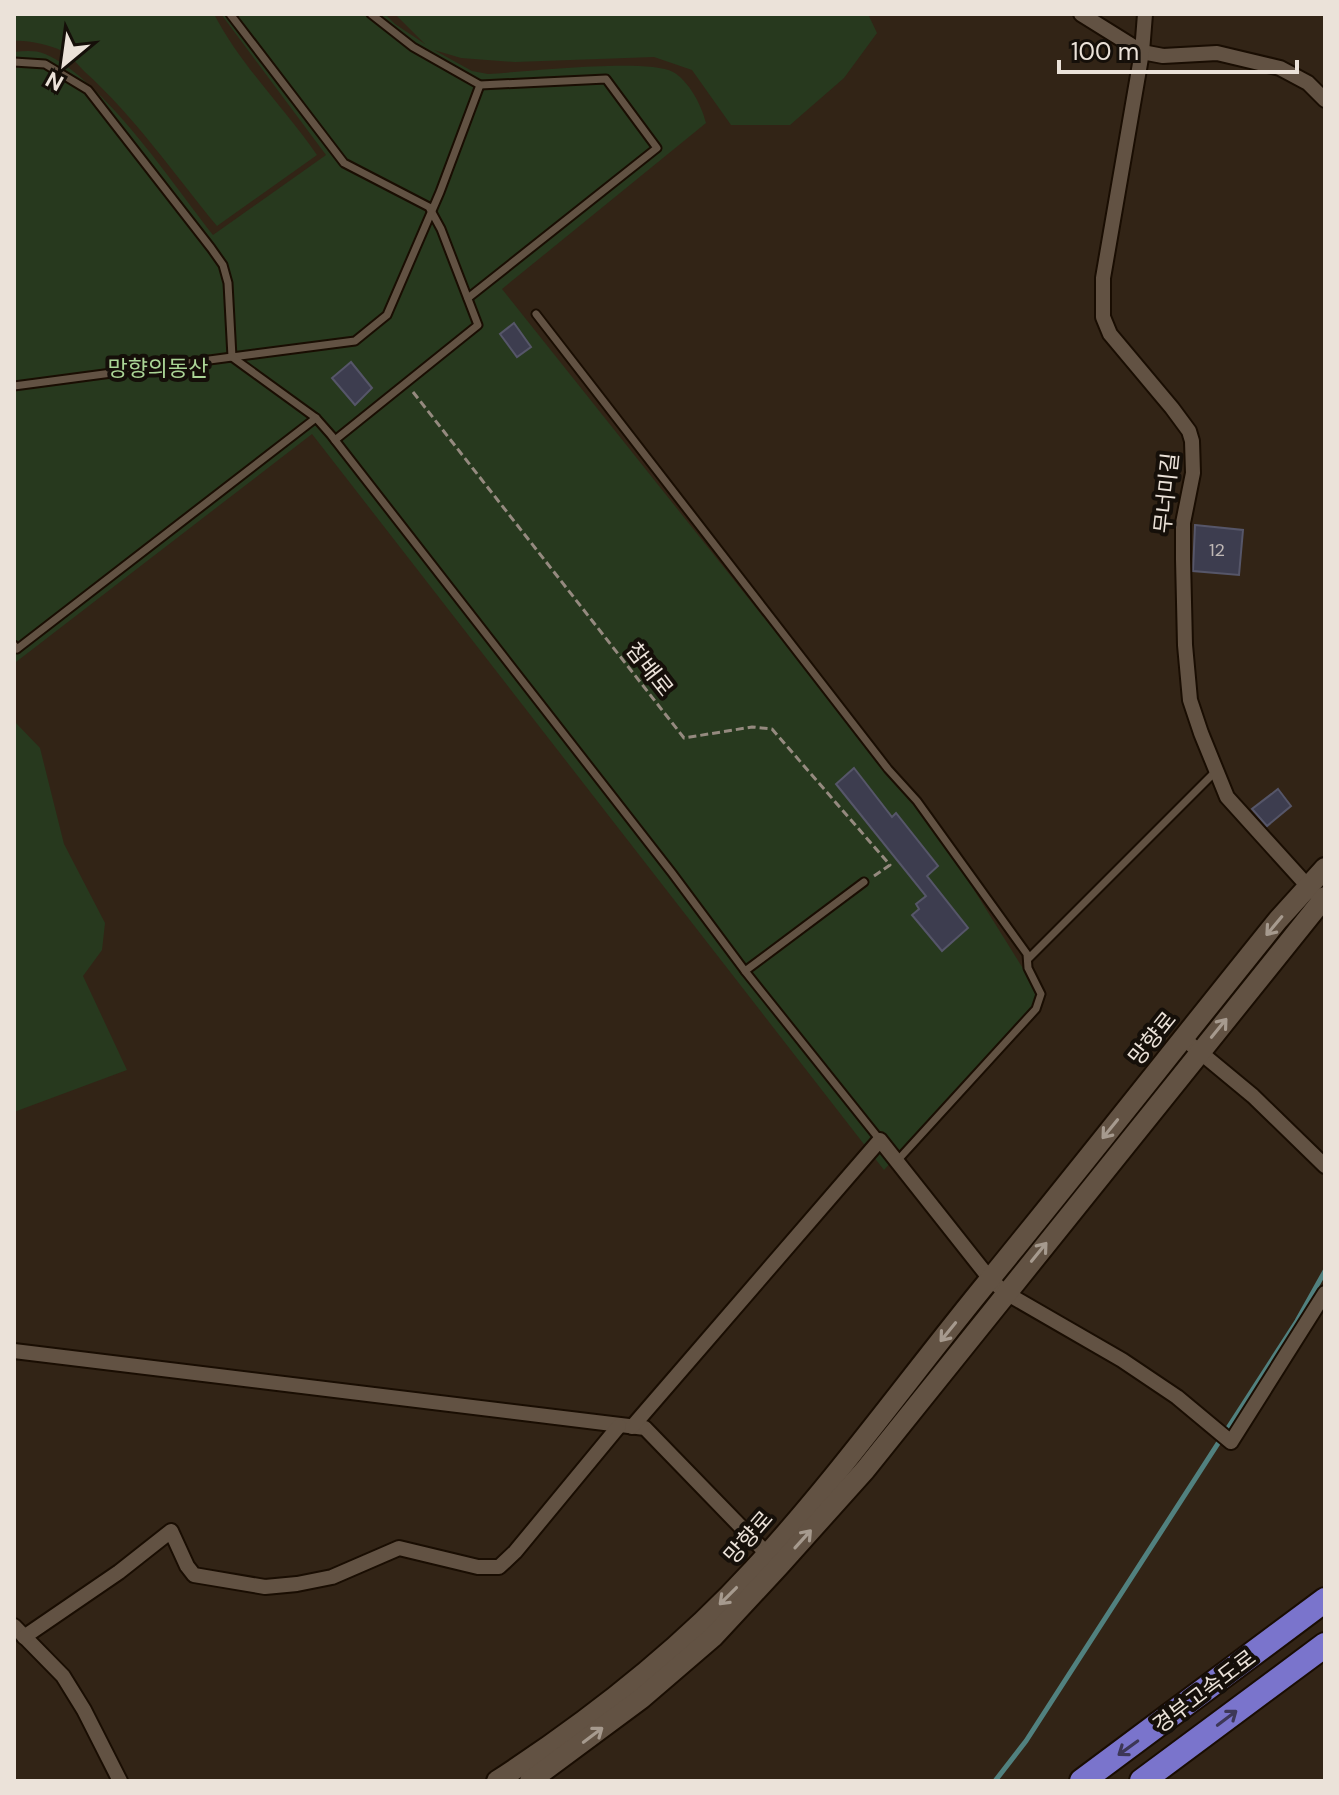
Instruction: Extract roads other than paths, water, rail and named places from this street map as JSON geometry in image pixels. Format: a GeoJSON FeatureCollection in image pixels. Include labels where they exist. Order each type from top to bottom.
{"type":"FeatureCollection","features":[{"type":"Feature","properties":{"kind":"highway","name":"경부고속도로"},"geometry":{"type":"LineString","coordinates":[[1082,1781],[1325,1600]]}},
{"type":"Feature","properties":{"kind":"highway","name":"경부고속도로"},"geometry":{"type":"LineString","coordinates":[[1142,1781],[1325,1645]]}},
{"type":"Feature","properties":{"kind":"main road","name":"망향로"},"geometry":{"type":"LineString","coordinates":[[497,1781],[555,1742],[636,1679],[773,1560],[865,1470],[1200,1051],[1318,895],[1325,868]]}},
{"type":"Feature","properties":{"kind":"main road","name":"망향로"},"geometry":{"type":"LineString","coordinates":[[530,1781],[642,1698],[713,1637],[837,1471],[1183,1038],[1318,895]]}},
{"type":"Feature","properties":{"kind":"street"},"geometry":{"type":"LineString","coordinates":[[1081,14],[1142,52],[1163,56],[1217,53],[1280,68],[1308,83],[1325,100]]}},
{"type":"Feature","properties":{"kind":"street","name":"무너미길"},"geometry":{"type":"LineString","coordinates":[[1145,14],[1142,52],[1103,278],[1103,317],[1110,334],[1172,408],[1189,431],[1192,441],[1193,473],[1183,523],[1185,645],[1190,700],[1215,772],[1227,797],[1318,895]]}},
{"type":"Feature","properties":{"kind":"street"},"geometry":{"type":"LineString","coordinates":[[1183,1038],[1253,1096],[1325,1166]]}},
{"type":"Feature","properties":{"kind":"street"},"geometry":{"type":"LineString","coordinates":[[120,1781],[63,1676],[19,1632],[119,1572],[171,1531],[194,1575],[265,1587],[332,1577],[399,1548],[478,1567],[499,1567],[880,1140],[990,1279],[1006,1293],[1122,1360],[1177,1397],[1225,1437],[1325,1293]]}},
{"type":"Feature","properties":{"kind":"street"},"geometry":{"type":"LineString","coordinates":[[14,1351],[645,1428],[773,1560]]}},
{"type":"Feature","properties":{"kind":"lane"},"geometry":{"type":"LineString","coordinates":[[230,14],[344,163],[429,207],[478,325],[335,440]]}},
{"type":"Feature","properties":{"kind":"lane"},"geometry":{"type":"LineString","coordinates":[[371,14],[413,47],[480,85],[606,79],[657,148],[468,298]]}},
{"type":"Feature","properties":{"kind":"lane"},"geometry":{"type":"LineString","coordinates":[[14,62],[45,64],[88,90],[211,248],[223,265],[228,283],[232,357]]}},
{"type":"Feature","properties":{"kind":"lane"},"geometry":{"type":"LineString","coordinates":[[14,386],[355,341],[387,315],[480,85]]}},
{"type":"Feature","properties":{"kind":"lane"},"geometry":{"type":"LineString","coordinates":[[536,314],[888,769],[917,801],[1027,954],[1028,968],[1041,994],[1036,1009],[897,1161]]}},
{"type":"Feature","properties":{"kind":"lane"},"geometry":{"type":"LineString","coordinates":[[232,357],[316,418],[335,440],[745,971],[880,1140]]}},
{"type":"Feature","properties":{"kind":"lane"},"geometry":{"type":"LineString","coordinates":[[14,645],[17,649],[316,418]]}},
{"type":"Feature","properties":{"kind":"lane"},"geometry":{"type":"LineString","coordinates":[[1028,959],[1215,772]]}},
{"type":"Feature","properties":{"kind":"lane"},"geometry":{"type":"LineString","coordinates":[[745,971],[864,882]]}},
{"type":"Feature","properties":{"kind":"waterway"},"geometry":{"type":"LineString","coordinates":[[995,1781],[1026,1741],[1297,1321],[1325,1271]]}},
{"type":"Feature","properties":{"kind":"park label","name":"망향의동산"},"geometry":{"type":"Point","coordinates":[158,368]}}]}
